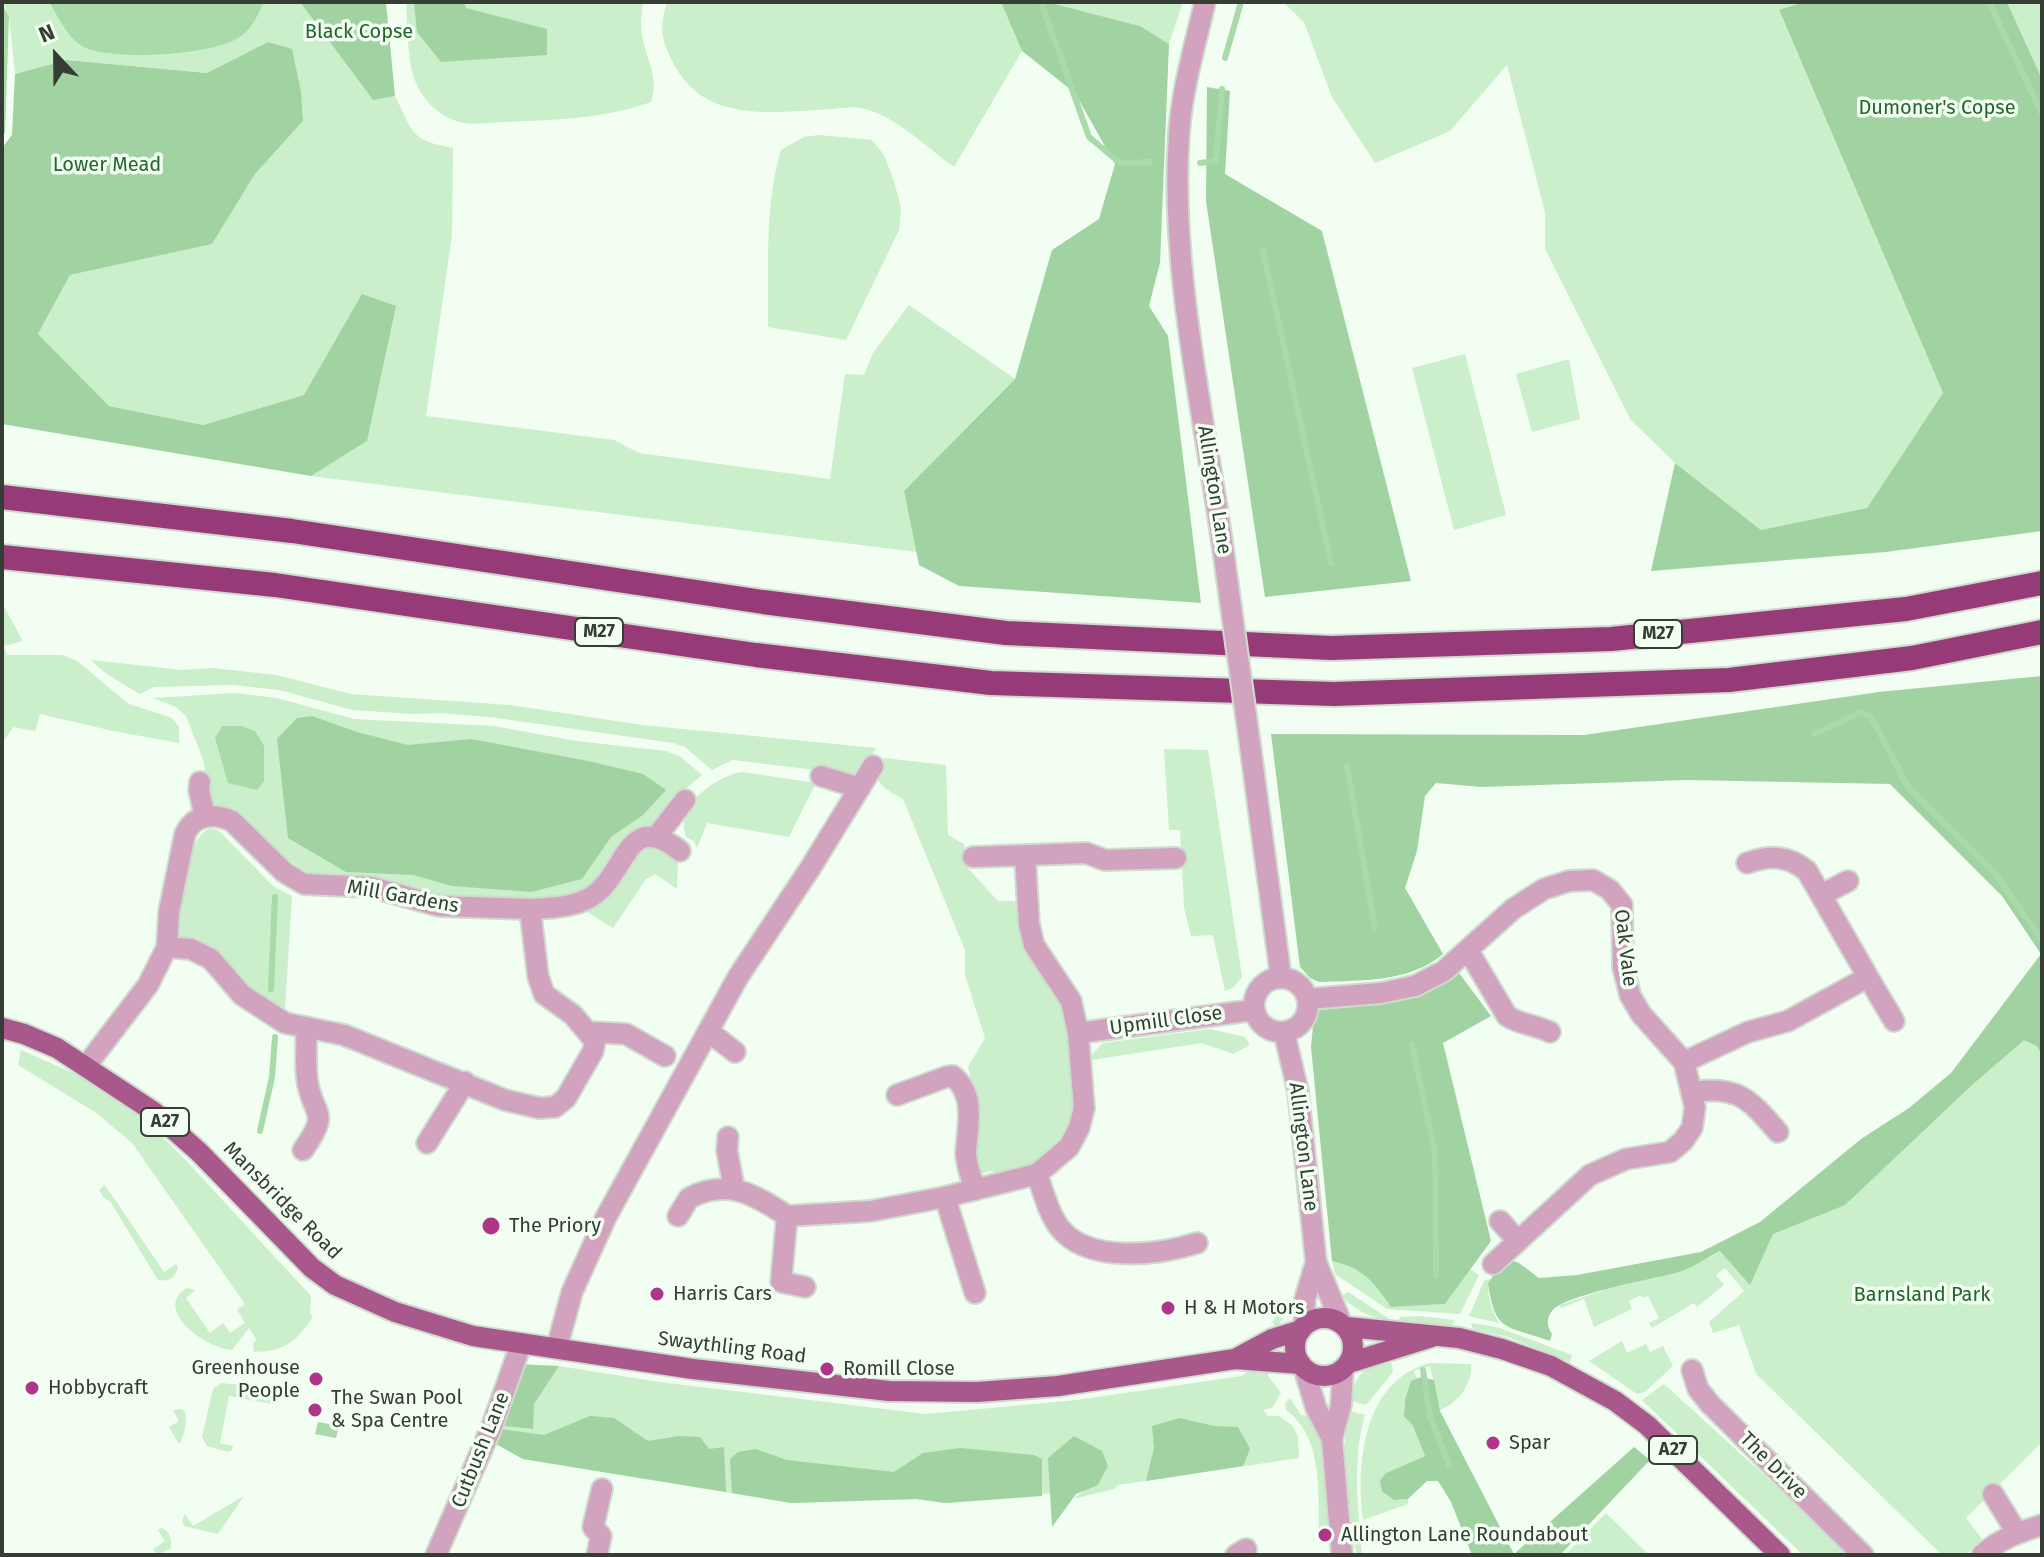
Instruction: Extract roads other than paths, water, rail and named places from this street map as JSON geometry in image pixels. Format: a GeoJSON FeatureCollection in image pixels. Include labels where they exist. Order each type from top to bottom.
{"type":"FeatureCollection","features":[{"type":"Feature","properties":{"kind":"highway","name":"M27"},"geometry":{"type":"LineString","coordinates":[[2,497],[292,531],[763,602],[1006,633],[1316,647],[1611,639],[1906,609],[2042,583]]}},
{"type":"Feature","properties":{"kind":"highway","name":"M27"},"geometry":{"type":"LineString","coordinates":[[2,557],[275,585],[756,655],[991,683],[1334,694],[1729,680],[1912,658],[2042,632]]}},
{"type":"Feature","properties":{"kind":"main road","name":"Mansbridge Road"},"geometry":{"type":"LineString","coordinates":[[2,1028],[57,1048],[154,1112],[199,1152],[312,1268],[330,1282],[395,1312],[431,1324],[473,1336],[557,1347]]}},
{"type":"Feature","properties":{"kind":"main road"},"geometry":{"type":"LineString","coordinates":[[1322,1317],[1344,1325],[1354,1345],[1346,1366],[1336,1374],[1319,1376],[1302,1366],[1295,1347],[1302,1328],[1322,1317]]}},
{"type":"Feature","properties":{"kind":"main road","name":"A27"},"geometry":{"type":"LineString","coordinates":[[1344,1325],[1459,1338],[1551,1366],[1615,1401],[1647,1425],[1780,1555]]}},
{"type":"Feature","properties":{"kind":"main road","name":"Swaythling Road"},"geometry":{"type":"LineString","coordinates":[[1235,1359],[1272,1339],[1302,1328]]}},
{"type":"Feature","properties":{"kind":"main road","name":"A27"},"geometry":{"type":"LineString","coordinates":[[1346,1366],[1432,1337]]}},
{"type":"Feature","properties":{"kind":"main road","name":"Swaythling Road"},"geometry":{"type":"LineString","coordinates":[[557,1347],[693,1369],[889,1391],[977,1392],[1058,1386],[1235,1359],[1302,1366]]}},
{"type":"Feature","properties":{"kind":"street","name":"Allington Lane"},"geometry":{"type":"LineString","coordinates":[[1205,2],[1183,91],[1177,217],[1281,978]]}},
{"type":"Feature","properties":{"kind":"street"},"geometry":{"type":"LineString","coordinates":[[557,1347],[572,1292],[606,1217],[738,977],[873,766]]}},
{"type":"Feature","properties":{"kind":"street"},"geometry":{"type":"LineString","coordinates":[[821,776],[860,788]]}},
{"type":"Feature","properties":{"kind":"street"},"geometry":{"type":"LineString","coordinates":[[86,1066],[148,985],[167,947],[169,912],[185,834],[189,824],[205,817],[200,782]]}},
{"type":"Feature","properties":{"kind":"street","name":"Mill Gardens"},"geometry":{"type":"LineString","coordinates":[[205,817],[222,817],[232,821],[284,872],[304,884],[371,887],[439,906],[530,909],[553,908],[584,900],[601,890],[623,855],[634,844],[657,836],[685,800]]}},
{"type":"Feature","properties":{"kind":"street"},"geometry":{"type":"LineString","coordinates":[[657,836],[680,851]]}},
{"type":"Feature","properties":{"kind":"street"},"geometry":{"type":"LineString","coordinates":[[973,857],[1086,853],[1105,860],[1176,858]]}},
{"type":"Feature","properties":{"kind":"street"},"geometry":{"type":"LineString","coordinates":[[678,1216],[693,1195],[722,1187],[734,1188],[787,1216],[871,1211],[945,1197],[1037,1174],[1069,1147],[1079,1128],[1084,1108],[1078,1033],[1071,1001],[1034,945],[1029,924],[1025,856]]}},
{"type":"Feature","properties":{"kind":"street"},"geometry":{"type":"LineString","coordinates":[[1747,863],[1774,856],[1797,863],[1807,871],[1894,1021]]}},
{"type":"Feature","properties":{"kind":"street","name":"Oak Vale"},"geometry":{"type":"LineString","coordinates":[[1308,999],[1381,993],[1415,986],[1444,971],[1513,909],[1544,889],[1569,881],[1593,880],[1610,890],[1622,905],[1623,967],[1630,995],[1641,1014],[1684,1062],[1695,1107],[1692,1128],[1670,1152],[1626,1159],[1590,1175],[1493,1264]]}},
{"type":"Feature","properties":{"kind":"street"},"geometry":{"type":"LineString","coordinates":[[1821,895],[1848,881]]}},
{"type":"Feature","properties":{"kind":"street"},"geometry":{"type":"LineString","coordinates":[[167,947],[191,949],[211,959],[242,995],[285,1023],[344,1035],[505,1100],[539,1108],[555,1107],[566,1098],[593,1051],[595,1041],[573,1015],[544,994],[538,976],[530,909]]}},
{"type":"Feature","properties":{"kind":"street"},"geometry":{"type":"LineString","coordinates":[[1468,950],[1507,1016],[1518,1023],[1550,1032]]}},
{"type":"Feature","properties":{"kind":"street"},"geometry":{"type":"LineString","coordinates":[[1684,1062],[1748,1032],[1788,1021],[1868,977]]}},
{"type":"Feature","properties":{"kind":"street"},"geometry":{"type":"LineString","coordinates":[[1281,978],[1298,984],[1308,999],[1308,1009],[1300,1024],[1284,1032],[1268,1029],[1254,1010],[1254,1000],[1264,984],[1281,978]]}},
{"type":"Feature","properties":{"kind":"street","name":"Upmill Close"},"geometry":{"type":"LineString","coordinates":[[1078,1033],[1254,1010]]}},
{"type":"Feature","properties":{"kind":"street"},"geometry":{"type":"LineString","coordinates":[[303,1150],[316,1132],[320,1115],[307,1082],[306,1027]]}},
{"type":"Feature","properties":{"kind":"street"},"geometry":{"type":"LineString","coordinates":[[708,1031],[735,1052]]}},
{"type":"Feature","properties":{"kind":"street"},"geometry":{"type":"LineString","coordinates":[[590,1032],[626,1034],[665,1056]]}},
{"type":"Feature","properties":{"kind":"street","name":"Allington Lane"},"geometry":{"type":"LineString","coordinates":[[1284,1032],[1298,1091],[1316,1262],[1344,1325]]}},
{"type":"Feature","properties":{"kind":"street"},"geometry":{"type":"LineString","coordinates":[[897,1095],[946,1077],[953,1076],[959,1082],[968,1104],[970,1129],[966,1155],[975,1190]]}},
{"type":"Feature","properties":{"kind":"street"},"geometry":{"type":"LineString","coordinates":[[427,1143],[465,1082]]}},
{"type":"Feature","properties":{"kind":"street"},"geometry":{"type":"LineString","coordinates":[[1692,1092],[1709,1089],[1730,1091],[1754,1105],[1778,1132]]}},
{"type":"Feature","properties":{"kind":"street"},"geometry":{"type":"LineString","coordinates":[[728,1137],[727,1151],[734,1188]]}},
{"type":"Feature","properties":{"kind":"street"},"geometry":{"type":"LineString","coordinates":[[1037,1174],[1059,1228],[1081,1245],[1109,1252],[1144,1254],[1172,1251],[1197,1243]]}},
{"type":"Feature","properties":{"kind":"street"},"geometry":{"type":"LineString","coordinates":[[945,1197],[975,1293]]}},
{"type":"Feature","properties":{"kind":"street"},"geometry":{"type":"LineString","coordinates":[[787,1216],[781,1282],[805,1287]]}},
{"type":"Feature","properties":{"kind":"street"},"geometry":{"type":"LineString","coordinates":[[1500,1221],[1517,1240]]}},
{"type":"Feature","properties":{"kind":"street","name":"Allington Lane"},"geometry":{"type":"LineString","coordinates":[[1302,1328],[1305,1299],[1316,1262]]}},
{"type":"Feature","properties":{"kind":"street","name":"Cutbush Lane"},"geometry":{"type":"LineString","coordinates":[[436,1555],[492,1426],[521,1344]]}},
{"type":"Feature","properties":{"kind":"street"},"geometry":{"type":"LineString","coordinates":[[1302,1366],[1316,1408],[1332,1439]]}},
{"type":"Feature","properties":{"kind":"street"},"geometry":{"type":"LineString","coordinates":[[1342,1555],[1332,1439],[1341,1405],[1346,1366]]}},
{"type":"Feature","properties":{"kind":"street","name":"The Drive"},"geometry":{"type":"LineString","coordinates":[[1692,1370],[1698,1389],[1710,1404],[1863,1555]]}},
{"type":"Feature","properties":{"kind":"street"},"geometry":{"type":"LineString","coordinates":[[597,1555],[601,1536],[593,1527],[602,1489]]}},
{"type":"Feature","properties":{"kind":"street"},"geometry":{"type":"LineString","coordinates":[[1993,1494],[2017,1533]]}},
{"type":"Feature","properties":{"kind":"street"},"geometry":{"type":"LineString","coordinates":[[1982,1555],[2017,1533],[2042,1525]]}},
{"type":"Feature","properties":{"kind":"waterway"},"geometry":{"type":"LineString","coordinates":[[1041,2],[1089,137],[1120,163],[1150,162]]}},
{"type":"Feature","properties":{"kind":"waterway"},"geometry":{"type":"LineString","coordinates":[[1225,58],[1241,2]]}},
{"type":"Feature","properties":{"kind":"waterway"},"geometry":{"type":"LineString","coordinates":[[1989,2],[2042,114]]}},
{"type":"Feature","properties":{"kind":"waterway"},"geometry":{"type":"LineString","coordinates":[[1200,163],[1216,161],[1222,89]]}},
{"type":"Feature","properties":{"kind":"waterway"},"geometry":{"type":"LineString","coordinates":[[1263,250],[1331,563]]}},
{"type":"Feature","properties":{"kind":"waterway"},"geometry":{"type":"LineString","coordinates":[[1814,734],[1862,712],[1871,717],[1908,787],[1994,872],[2042,940]]}},
{"type":"Feature","properties":{"kind":"waterway"},"geometry":{"type":"LineString","coordinates":[[1347,766],[1375,928]]}},
{"type":"Feature","properties":{"kind":"waterway"},"geometry":{"type":"LineString","coordinates":[[271,989],[275,897]]}},
{"type":"Feature","properties":{"kind":"waterway"},"geometry":{"type":"LineString","coordinates":[[260,1131],[272,1077],[275,1037]]}},
{"type":"Feature","properties":{"kind":"waterway"},"geometry":{"type":"LineString","coordinates":[[1412,1044],[1435,1153],[1436,1276]]}},
{"type":"Feature","properties":{"kind":"waterway"},"geometry":{"type":"LineString","coordinates":[[1423,1370],[1430,1416],[1449,1465]]}},
{"type":"Feature","properties":{"kind":"place","name":"The Priory"},"geometry":{"type":"Point","coordinates":[491,1226]}},
{"type":"Feature","properties":{"kind":"place","name":"Harris Cars"},"geometry":{"type":"Point","coordinates":[657,1294]}},
{"type":"Feature","properties":{"kind":"place","name":"H & H Motors"},"geometry":{"type":"Point","coordinates":[1168,1308]}},
{"type":"Feature","properties":{"kind":"place","name":"Romill Close"},"geometry":{"type":"Point","coordinates":[827,1369]}},
{"type":"Feature","properties":{"kind":"place","name":"Greenhouse People"},"geometry":{"type":"Point","coordinates":[316,1379]}},
{"type":"Feature","properties":{"kind":"place","name":"Hobbycraft"},"geometry":{"type":"Point","coordinates":[32,1388]}},
{"type":"Feature","properties":{"kind":"place","name":"The Swan Pool & Spa Centre"},"geometry":{"type":"Point","coordinates":[315,1410]}},
{"type":"Feature","properties":{"kind":"place","name":"Spar"},"geometry":{"type":"Point","coordinates":[1493,1443]}},
{"type":"Feature","properties":{"kind":"place","name":"Allington Lane Roundabout"},"geometry":{"type":"Point","coordinates":[1325,1535]}},
{"type":"Feature","properties":{"kind":"park label","name":"Black Copse"},"geometry":{"type":"Point","coordinates":[359,32]}},
{"type":"Feature","properties":{"kind":"park label","name":"Dumoner's Copse"},"geometry":{"type":"Point","coordinates":[1937,108]}},
{"type":"Feature","properties":{"kind":"park label","name":"Lower Mead"},"geometry":{"type":"Point","coordinates":[107,165]}},
{"type":"Feature","properties":{"kind":"park label","name":"Barnsland Park"},"geometry":{"type":"Point","coordinates":[1922,1295]}}]}
